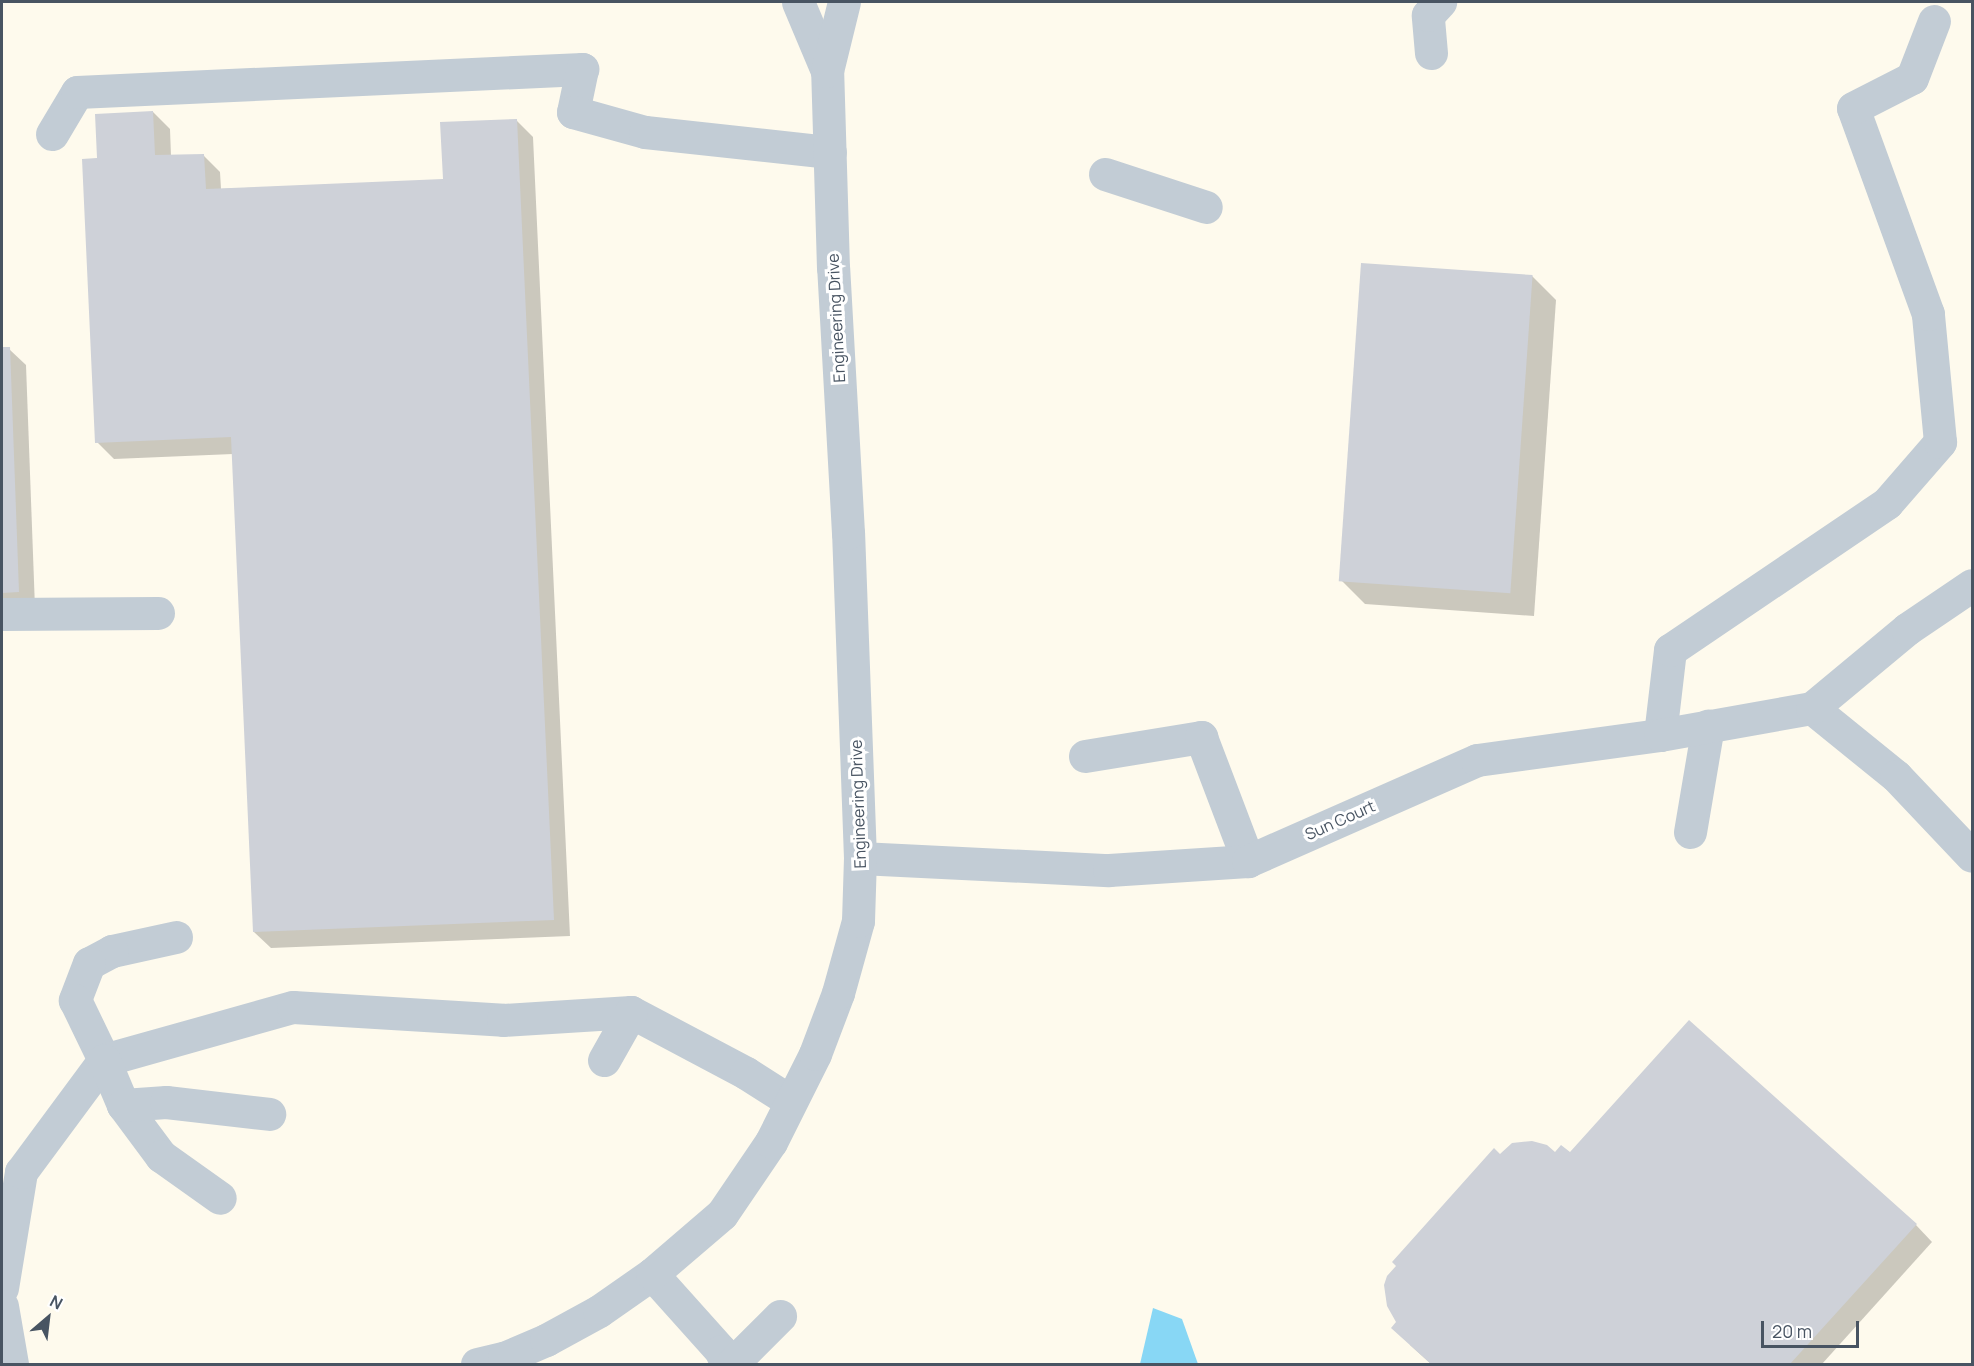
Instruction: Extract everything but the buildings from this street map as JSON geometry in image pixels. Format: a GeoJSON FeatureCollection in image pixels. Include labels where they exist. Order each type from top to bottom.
{"type":"FeatureCollection","features":[{"type":"Feature","properties":{"kind":"street","name":"Engineering Drive"},"geometry":{"type":"LineString","coordinates":[[798,2],[827,71]]}},
{"type":"Feature","properties":{"kind":"street","name":"Engineering Drive"},"geometry":{"type":"LineString","coordinates":[[496,1362],[546,1340],[599,1311],[652,1274],[722,1214],[771,1142],[815,1054],[841,982],[858,921],[860,858],[848,533],[833,268],[827,71],[844,2]]}},
{"type":"Feature","properties":{"kind":"street"},"geometry":{"type":"LineString","coordinates":[[1431,53],[1428,15],[1440,2]]}},
{"type":"Feature","properties":{"kind":"street"},"geometry":{"type":"LineString","coordinates":[[1660,735],[1670,650],[1887,503],[1940,442],[1928,314],[1853,108],[1912,78],[1934,21]]}},
{"type":"Feature","properties":{"kind":"street"},"geometry":{"type":"LineString","coordinates":[[52,134],[77,92],[582,69],[573,112],[645,132],[830,152]]}},
{"type":"Feature","properties":{"kind":"street"},"geometry":{"type":"LineString","coordinates":[[1105,174],[1206,207]]}},
{"type":"Feature","properties":{"kind":"street"},"geometry":{"type":"LineString","coordinates":[[1972,585],[1908,629],[1812,708],[1896,776],[1972,856]]}},
{"type":"Feature","properties":{"kind":"street"},"geometry":{"type":"LineString","coordinates":[[2,614],[158,613]]}},
{"type":"Feature","properties":{"kind":"street","name":"Sun Court"},"geometry":{"type":"LineString","coordinates":[[860,858],[1109,870],[1248,861],[1477,759],[1660,735],[1812,708]]}},
{"type":"Feature","properties":{"kind":"street"},"geometry":{"type":"LineString","coordinates":[[1690,832],[1708,726]]}},
{"type":"Feature","properties":{"kind":"street"},"geometry":{"type":"LineString","coordinates":[[1085,756],[1201,737],[1248,861]]}},
{"type":"Feature","properties":{"kind":"street"},"geometry":{"type":"LineString","coordinates":[[176,937],[112,951],[89,963],[75,1000],[123,1105],[160,1156],[220,1198]]}},
{"type":"Feature","properties":{"kind":"street"},"geometry":{"type":"LineString","coordinates":[[2,1288],[21,1172],[104,1060],[293,1007],[503,1020],[631,1012],[746,1073],[790,1101]]}},
{"type":"Feature","properties":{"kind":"street"},"geometry":{"type":"LineString","coordinates":[[604,1060],[631,1012]]}},
{"type":"Feature","properties":{"kind":"street"},"geometry":{"type":"LineString","coordinates":[[123,1105],[166,1102],[269,1114]]}},
{"type":"Feature","properties":{"kind":"street"},"geometry":{"type":"LineString","coordinates":[[2,1176],[13,1217]]}},
{"type":"Feature","properties":{"kind":"street"},"geometry":{"type":"LineString","coordinates":[[652,1274],[721,1351],[726,1365]]}},
{"type":"Feature","properties":{"kind":"street"},"geometry":{"type":"LineString","coordinates":[[2,1306],[12,1365]]}},
{"type":"Feature","properties":{"kind":"street"},"geometry":{"type":"LineString","coordinates":[[732,1365],[780,1316]]}},
{"type":"Feature","properties":{"kind":"shaded area"},"geometry":{"type":"Polygon","coordinates":[[[2,2],[1972,2],[1972,1364],[2,1364],[2,2]]]}},
{"type":"Feature","properties":{"kind":"water"},"geometry":{"type":"Polygon","coordinates":[[[1153,1308],[1182,1319],[1198,1364],[1140,1364],[1153,1308]]]}}]}
